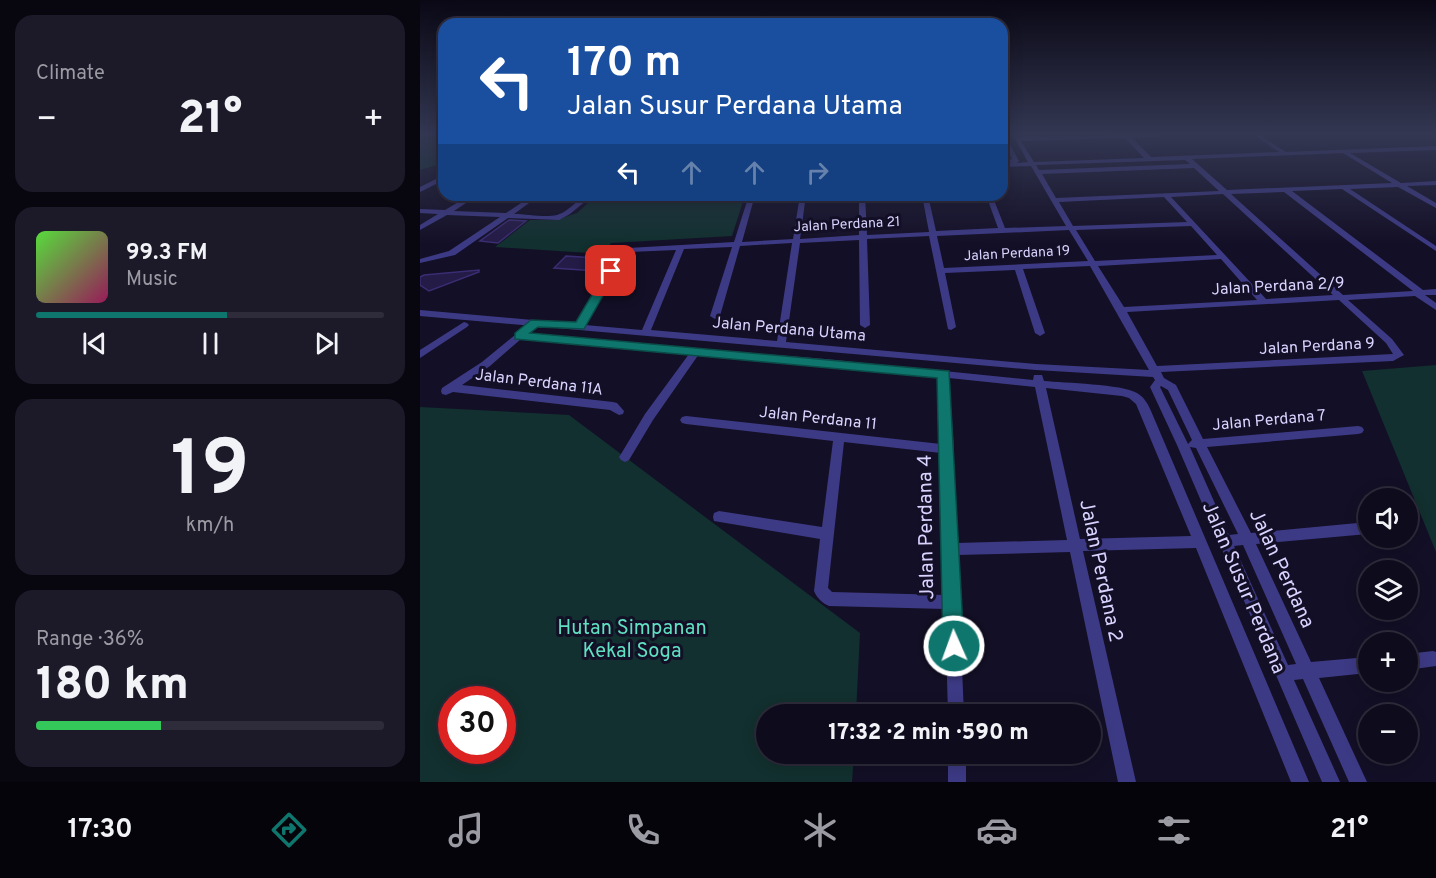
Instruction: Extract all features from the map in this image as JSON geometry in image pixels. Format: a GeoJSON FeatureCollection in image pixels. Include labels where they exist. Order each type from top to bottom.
{"type":"FeatureCollection","features":[{"type":"Feature","properties":{"kind":"street"},"geometry":{"type":"LineString","coordinates":[[1039,172],[1052,171]]}},
{"type":"Feature","properties":{"kind":"street"},"geometry":{"type":"LineString","coordinates":[[1203,171],[1341,298]]}},
{"type":"Feature","properties":{"kind":"street"},"geometry":{"type":"LineString","coordinates":[[1378,171],[1436,206]]}},
{"type":"Feature","properties":{"kind":"street","name":"Jalan Perdana"},"geometry":{"type":"LineString","coordinates":[[1039,172],[1157,374],[1172,388],[1247,539],[1358,782]]}},
{"type":"Feature","properties":{"kind":"street"},"geometry":{"type":"LineString","coordinates":[[420,190],[438,180]]}},
{"type":"Feature","properties":{"kind":"street"},"geometry":{"type":"LineString","coordinates":[[1055,200],[1436,183]]}},
{"type":"Feature","properties":{"kind":"street"},"geometry":{"type":"LineString","coordinates":[[1343,187],[1436,249]]}},
{"type":"Feature","properties":{"kind":"street"},"geometry":{"type":"LineString","coordinates":[[1285,189],[1436,307]]}},
{"type":"Feature","properties":{"kind":"street"},"geometry":{"type":"LineString","coordinates":[[1166,195],[1265,303]]}},
{"type":"Feature","properties":{"kind":"street"},"geometry":{"type":"LineString","coordinates":[[420,228],[465,201]]}},
{"type":"Feature","properties":{"kind":"street"},"geometry":{"type":"LineString","coordinates":[[420,261],[452,253],[528,201]]}},
{"type":"Feature","properties":{"kind":"street"},"geometry":{"type":"LineString","coordinates":[[420,211],[556,218],[568,213],[583,201]]}},
{"type":"Feature","properties":{"kind":"street"},"geometry":{"type":"LineString","coordinates":[[715,315],[750,201]]}},
{"type":"Feature","properties":{"kind":"street"},"geometry":{"type":"LineString","coordinates":[[781,345],[802,201]]}},
{"type":"Feature","properties":{"kind":"street"},"geometry":{"type":"LineString","coordinates":[[862,201],[865,325]]}},
{"type":"Feature","properties":{"kind":"street"},"geometry":{"type":"LineString","coordinates":[[926,201],[951,327]]}},
{"type":"Feature","properties":{"kind":"street"},"geometry":{"type":"LineString","coordinates":[[991,201],[1002,230]]}},
{"type":"Feature","properties":{"kind":"street","name":"Jalan Perdana 21"},"geometry":{"type":"LineString","coordinates":[[580,326],[624,251],[1002,230],[1193,224]]}},
{"type":"Feature","properties":{"kind":"street"},"geometry":{"type":"LineString","coordinates":[[645,333],[681,247]]}},
{"type":"Feature","properties":{"kind":"street","name":"Jalan Perdana 19"},"geometry":{"type":"LineString","coordinates":[[941,271],[1223,257]]}},
{"type":"Feature","properties":{"kind":"street"},"geometry":{"type":"LineString","coordinates":[[1018,267],[1040,333]]}},
{"type":"Feature","properties":{"kind":"street","name":"Jalan Perdana 2/9"},"geometry":{"type":"LineString","coordinates":[[1121,310],[1436,292]]}},
{"type":"Feature","properties":{"kind":"street","name":"Jalan Perdana 9"},"geometry":{"type":"LineString","coordinates":[[1157,374],[1393,358],[1399,355],[1389,341],[1341,298]]}},
{"type":"Feature","properties":{"kind":"street","name":"Jalan Perdana Utama"},"geometry":{"type":"LineString","coordinates":[[420,313],[1036,368],[1157,374]]}},
{"type":"Feature","properties":{"kind":"street"},"geometry":{"type":"LineString","coordinates":[[519,336],[535,323]]}},
{"type":"Feature","properties":{"kind":"street"},"geometry":{"type":"LineString","coordinates":[[420,355],[464,325]]}},
{"type":"Feature","properties":{"kind":"street"},"geometry":{"type":"LineString","coordinates":[[519,336],[1039,383]]}},
{"type":"Feature","properties":{"kind":"street","name":"Jalan Perdana 11A"},"geometry":{"type":"LineString","coordinates":[[519,336],[450,389],[613,406],[619,411]]}},
{"type":"Feature","properties":{"kind":"street"},"geometry":{"type":"LineString","coordinates":[[625,457],[655,408],[696,351]]}},
{"type":"Feature","properties":{"kind":"street","name":"Jalan Perdana 2"},"geometry":{"type":"LineString","coordinates":[[1036,368],[1127,782]]}},
{"type":"Feature","properties":{"kind":"street","name":"Jalan Perdana 4"},"geometry":{"type":"LineString","coordinates":[[944,374],[956,704]]}},
{"type":"Feature","properties":{"kind":"street","name":"Jalan Perdana"},"geometry":{"type":"LineString","coordinates":[[1157,374],[1155,387],[1183,445],[1330,782]]}},
{"type":"Feature","properties":{"kind":"street","name":"Jalan Susur Perdana"},"geometry":{"type":"LineString","coordinates":[[1039,383],[1122,392],[1133,395],[1140,401],[1300,782]]}},
{"type":"Feature","properties":{"kind":"street","name":"Jalan Perdana 11"},"geometry":{"type":"LineString","coordinates":[[686,420],[948,449]]}},
{"type":"Feature","properties":{"kind":"street","name":"Jalan Perdana 7"},"geometry":{"type":"LineString","coordinates":[[1183,445],[1358,430]]}},
{"type":"Feature","properties":{"kind":"street"},"geometry":{"type":"LineString","coordinates":[[839,438],[821,591],[829,599],[952,602]]}},
{"type":"Feature","properties":{"kind":"street"},"geometry":{"type":"LineString","coordinates":[[719,517],[828,534]]}},
{"type":"Feature","properties":{"kind":"street"},"geometry":{"type":"LineString","coordinates":[[1225,541],[1358,529]]}},
{"type":"Feature","properties":{"kind":"street"},"geometry":{"type":"LineString","coordinates":[[951,549],[1201,542]]}},
{"type":"Feature","properties":{"kind":"street"},"geometry":{"type":"LineString","coordinates":[[1418,661],[1433,659]]}},
{"type":"Feature","properties":{"kind":"street"},"geometry":{"type":"LineString","coordinates":[[1283,673],[1358,666]]}},
{"type":"Feature","properties":{"kind":"street"},"geometry":{"type":"LineString","coordinates":[[957,764],[957,782]]}},
{"type":"Feature","properties":{"kind":"green space"},"geometry":{"type":"Polygon","coordinates":[[[590,201],[743,201],[732,236],[611,243],[604,254],[495,247],[530,220],[556,220],[577,213],[590,201]]]}},
{"type":"Feature","properties":{"kind":"green space"},"geometry":{"type":"Polygon","coordinates":[[[1436,365],[1436,552],[1418,508],[1418,488],[1410,488],[1362,371],[1436,365]]]}},
{"type":"Feature","properties":{"kind":"green space","name":"Hutan Simpanan Kekal Soga"},"geometry":{"type":"Polygon","coordinates":[[[420,407],[569,415],[860,633],[856,704],[756,704],[756,764],[853,764],[852,782],[420,782],[420,407]]]}},
{"type":"Feature","properties":{"kind":"building"},"geometry":{"type":"Polygon","coordinates":[[[509,220],[526,221],[498,243],[480,241],[509,220]]]}},
{"type":"Feature","properties":{"kind":"building"},"geometry":{"type":"Polygon","coordinates":[[[566,256],[609,259],[597,271],[554,268],[566,256]]]}},
{"type":"Feature","properties":{"kind":"building"},"geometry":{"type":"Polygon","coordinates":[[[479,270],[479,272],[429,291],[420,285],[420,277],[424,275],[479,270]]]}},
{"type":"Feature","properties":{"kind":"route"},"geometry":{"type":"LineString","coordinates":[[611,271],[580,326],[535,323],[519,336],[944,374],[954,646]]}}]}
